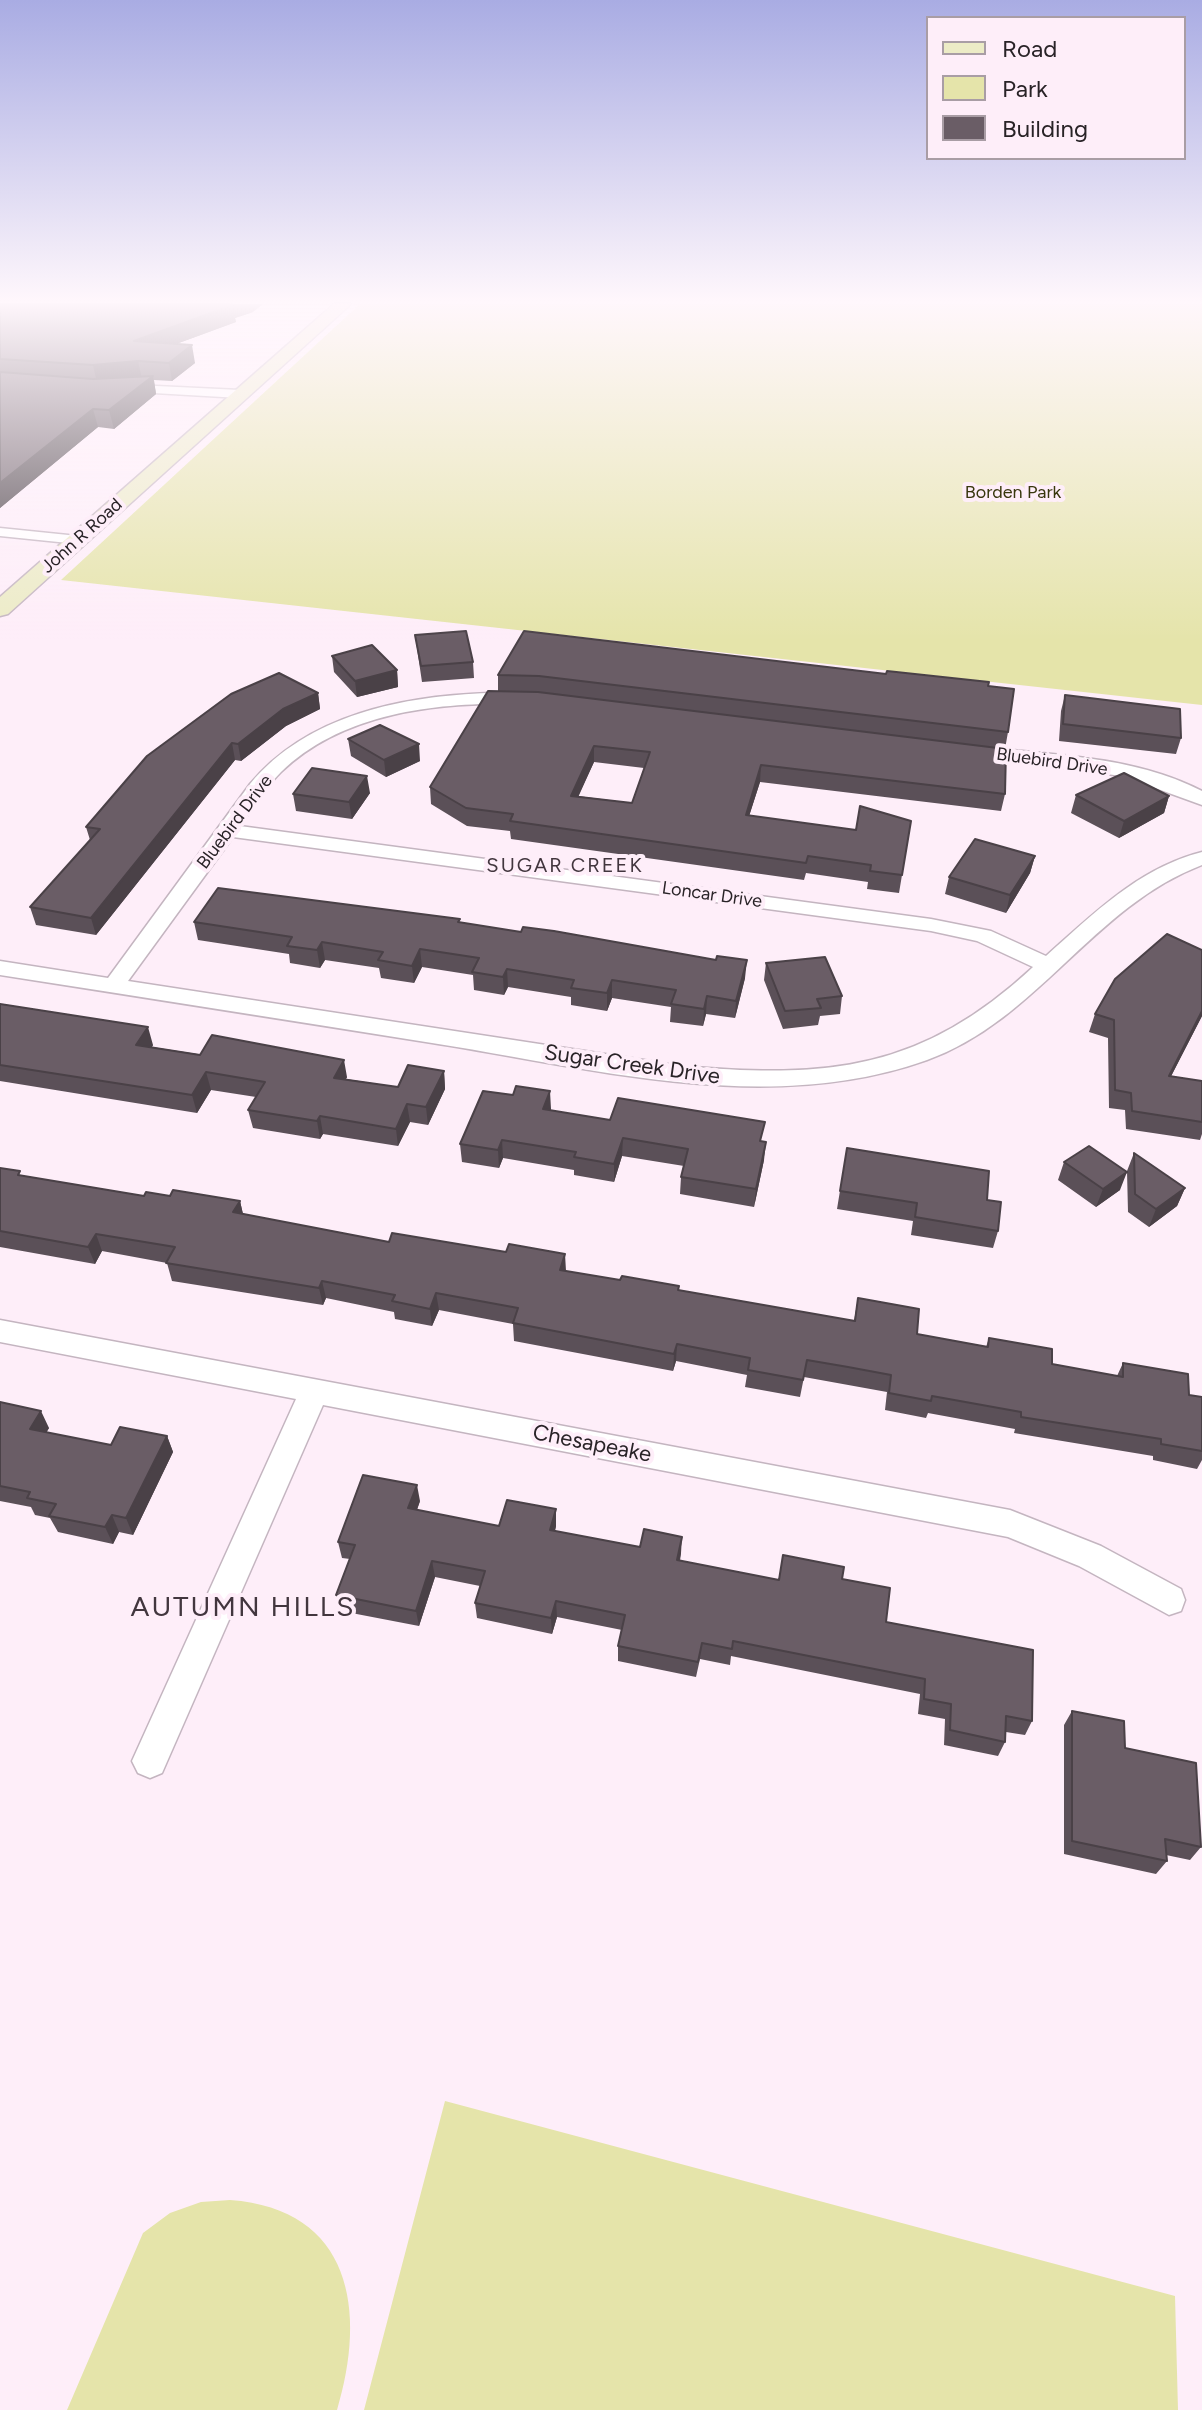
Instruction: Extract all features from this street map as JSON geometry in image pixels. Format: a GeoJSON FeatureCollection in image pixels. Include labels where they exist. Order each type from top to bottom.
{"type":"FeatureCollection","features":[{"type":"Feature","properties":{"kind":"main road","name":"John R Road"},"geometry":{"type":"LineString","coordinates":[[0,609],[215,416]]}},
{"type":"Feature","properties":{"kind":"street"},"geometry":{"type":"LineString","coordinates":[[0,532],[78,540]]}},
{"type":"Feature","properties":{"kind":"street","name":"Bluebird Drive"},"geometry":{"type":"LineString","coordinates":[[113,986],[264,780],[281,762],[324,734],[398,709],[448,700],[539,700]]}},
{"type":"Feature","properties":{"kind":"street","name":"Bluebird Drive"},"geometry":{"type":"LineString","coordinates":[[957,750],[1129,773],[1167,782],[1202,799]]}},
{"type":"Feature","properties":{"kind":"street","name":"Loncar Drive"},"geometry":{"type":"LineString","coordinates":[[227,830],[931,925],[983,936],[1048,965]]}},
{"type":"Feature","properties":{"kind":"street","name":"Sugar Creek Drive"},"geometry":{"type":"LineString","coordinates":[[0,968],[667,1072],[765,1081],[849,1074],[924,1053],[994,1014],[1140,886],[1160,874],[1202,858]]}},
{"type":"Feature","properties":{"kind":"street","name":"Chesapeake"},"geometry":{"type":"LineString","coordinates":[[0,1331],[1010,1524],[1090,1556],[1169,1600]]}},
{"type":"Feature","properties":{"kind":"street"},"geometry":{"type":"LineString","coordinates":[[150,1761],[314,1391]]}},
{"type":"Feature","properties":{"kind":"green space","name":"Borden Park"},"geometry":{"type":"Polygon","coordinates":[[[238,416],[1202,416],[1202,705],[61,580],[238,416]]]}},
{"type":"Feature","properties":{"kind":"green space"},"geometry":{"type":"Polygon","coordinates":[[[445,2101],[1175,2296],[1178,2410],[364,2410],[445,2101]]]}},
{"type":"Feature","properties":{"kind":"green space"},"geometry":{"type":"Polygon","coordinates":[[[230,2200],[271,2208],[302,2223],[325,2244],[340,2271],[348,2302],[350,2337],[337,2410],[67,2410],[143,2233],[170,2213],[201,2202],[230,2200]]]}},
{"type":"Feature","properties":{"kind":"building"},"geometry":{"type":"Polygon","coordinates":[[[0,416],[84,416],[0,483],[0,416]]]}},
{"type":"Feature","properties":{"kind":"building"},"geometry":{"type":"Polygon","coordinates":[[[466,631],[473,662],[421,666],[415,635],[466,631]]]}},
{"type":"Feature","properties":{"kind":"building"},"geometry":{"type":"Polygon","coordinates":[[[524,631],[886,674],[887,671],[989,682],[988,686],[1014,689],[1008,732],[539,676],[498,675],[524,631]]]}},
{"type":"Feature","properties":{"kind":"building"},"geometry":{"type":"Polygon","coordinates":[[[372,645],[397,670],[355,681],[332,656],[372,645]]]}},
{"type":"Feature","properties":{"kind":"building"},"geometry":{"type":"Polygon","coordinates":[[[279,673],[318,693],[283,709],[238,744],[232,743],[91,918],[30,907],[100,829],[86,827],[147,756],[231,694],[279,673]]]}},
{"type":"Feature","properties":{"kind":"building"},"geometry":{"type":"Polygon","coordinates":[[[488,691],[538,692],[1006,749],[1005,794],[761,765],[746,815],[856,830],[860,806],[911,821],[902,875],[870,871],[871,865],[808,856],[806,863],[510,821],[513,814],[466,808],[430,787],[488,691]],[[594,746],[571,796],[632,803],[650,752],[594,746]]]}},
{"type":"Feature","properties":{"kind":"building"},"geometry":{"type":"Polygon","coordinates":[[[1065,695],[1180,709],[1181,738],[1063,724],[1065,695]]]}},
{"type":"Feature","properties":{"kind":"building"},"geometry":{"type":"Polygon","coordinates":[[[380,725],[419,744],[384,760],[348,739],[380,725]]]}},
{"type":"Feature","properties":{"kind":"building"},"geometry":{"type":"Polygon","coordinates":[[[312,768],[367,776],[349,802],[293,794],[312,768]]]}},
{"type":"Feature","properties":{"kind":"building"},"geometry":{"type":"Polygon","coordinates":[[[1124,773],[1169,796],[1124,821],[1076,795],[1124,773]]]}},
{"type":"Feature","properties":{"kind":"building"},"geometry":{"type":"Polygon","coordinates":[[[975,839],[1035,856],[1010,895],[949,877],[975,839]]]}},
{"type":"Feature","properties":{"kind":"building"},"geometry":{"type":"Polygon","coordinates":[[[218,888],[460,919],[458,922],[521,932],[523,927],[554,931],[716,960],[717,956],[747,960],[736,1001],[707,996],[704,1009],[671,1004],[676,990],[612,980],[607,993],[571,988],[574,980],[507,969],[503,977],[472,972],[479,958],[420,949],[412,966],[378,960],[383,952],[322,942],[317,950],[287,946],[292,937],[194,922],[218,888]]]}},
{"type":"Feature","properties":{"kind":"building"},"geometry":{"type":"Polygon","coordinates":[[[1167,934],[1202,950],[1202,1011],[1169,1076],[1202,1081],[1202,1122],[1132,1111],[1131,1093],[1115,1090],[1114,1020],[1095,1014],[1115,979],[1167,934]]]}},
{"type":"Feature","properties":{"kind":"building"},"geometry":{"type":"Polygon","coordinates":[[[825,957],[842,996],[817,999],[821,1008],[785,1011],[766,963],[825,957]]]}},
{"type":"Feature","properties":{"kind":"building"},"geometry":{"type":"Polygon","coordinates":[[[0,1004],[148,1027],[136,1045],[200,1055],[212,1035],[344,1060],[334,1078],[398,1087],[408,1065],[444,1071],[426,1107],[407,1104],[396,1129],[320,1116],[317,1121],[248,1110],[265,1082],[206,1072],[192,1095],[0,1065],[0,1004]]]}},
{"type":"Feature","properties":{"kind":"building"},"geometry":{"type":"Polygon","coordinates":[[[516,1086],[550,1091],[543,1109],[610,1120],[618,1098],[765,1122],[760,1141],[766,1142],[756,1189],[681,1177],[688,1149],[623,1138],[614,1164],[574,1157],[576,1152],[502,1140],[498,1150],[460,1144],[483,1091],[513,1095],[516,1086]]]}},
{"type":"Feature","properties":{"kind":"building"},"geometry":{"type":"Polygon","coordinates":[[[1089,1146],[1127,1172],[1103,1189],[1064,1162],[1089,1146]]]}},
{"type":"Feature","properties":{"kind":"building"},"geometry":{"type":"Polygon","coordinates":[[[847,1148],[989,1171],[987,1200],[1001,1202],[998,1231],[915,1217],[917,1203],[840,1191],[847,1148]]]}},
{"type":"Feature","properties":{"kind":"building"},"geometry":{"type":"Polygon","coordinates":[[[1134,1153],[1185,1188],[1156,1209],[1135,1194],[1134,1153]]]}},
{"type":"Feature","properties":{"kind":"building"},"geometry":{"type":"Polygon","coordinates":[[[0,1168],[20,1171],[18,1175],[144,1196],[146,1192],[170,1196],[173,1190],[240,1201],[233,1212],[389,1242],[392,1233],[506,1252],[509,1244],[565,1254],[560,1270],[620,1280],[622,1276],[679,1286],[678,1290],[855,1321],[858,1298],[919,1309],[917,1334],[988,1347],[989,1338],[1052,1349],[1052,1364],[1123,1377],[1123,1363],[1188,1374],[1189,1395],[1202,1397],[1202,1451],[1161,1444],[1161,1439],[1021,1417],[1021,1412],[932,1396],[931,1401],[889,1393],[891,1375],[848,1367],[807,1360],[803,1380],[748,1370],[750,1358],[677,1344],[674,1354],[513,1323],[518,1308],[436,1293],[430,1309],[392,1301],[395,1295],[322,1281],[319,1288],[166,1263],[175,1247],[96,1234],[88,1247],[0,1231],[0,1168]]]}},
{"type":"Feature","properties":{"kind":"building"},"geometry":{"type":"Polygon","coordinates":[[[0,1402],[41,1411],[30,1429],[111,1445],[120,1427],[167,1436],[126,1518],[112,1515],[105,1527],[49,1516],[56,1504],[27,1498],[30,1492],[0,1486],[0,1402]]]}},
{"type":"Feature","properties":{"kind":"building"},"geometry":{"type":"Polygon","coordinates":[[[363,1475],[417,1485],[408,1508],[499,1526],[507,1500],[556,1509],[550,1530],[640,1547],[644,1529],[682,1537],[677,1560],[779,1580],[783,1555],[844,1567],[842,1579],[890,1588],[886,1622],[1033,1650],[1032,1721],[1006,1716],[1005,1742],[950,1730],[951,1704],[924,1699],[925,1679],[733,1641],[732,1649],[702,1643],[698,1662],[618,1646],[625,1615],[556,1601],[551,1618],[475,1603],[485,1571],[432,1561],[416,1611],[336,1595],[355,1545],[338,1542],[363,1475]]]}},
{"type":"Feature","properties":{"kind":"building"},"geometry":{"type":"Polygon","coordinates":[[[1072,1711],[1124,1721],[1125,1748],[1196,1763],[1201,1847],[1165,1839],[1167,1861],[1072,1841],[1072,1711]]]}},
{"type":"Feature","properties":{"kind":"district","name":"SUGAR CREEK"},"geometry":{"type":"Point","coordinates":[565,866]}},
{"type":"Feature","properties":{"kind":"district","name":"AUTUMN HILLS"},"geometry":{"type":"Point","coordinates":[243,1608]}}]}
